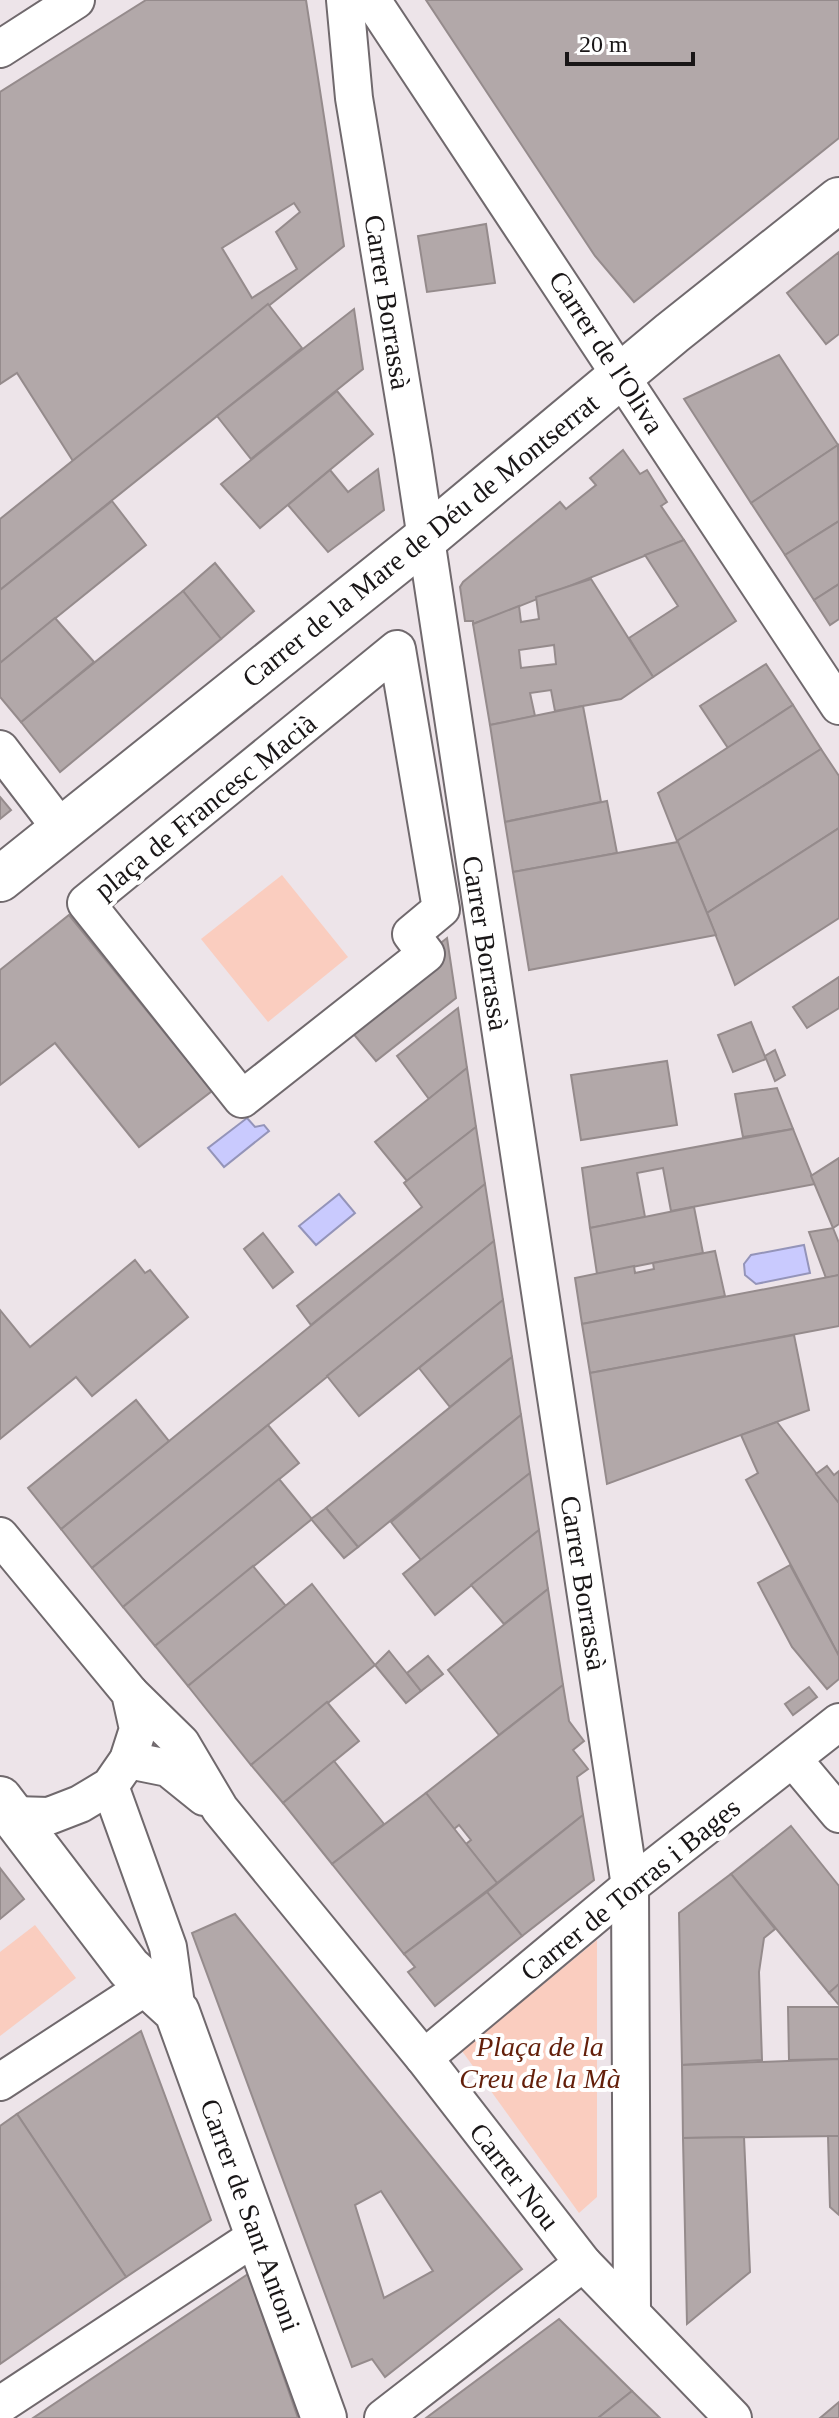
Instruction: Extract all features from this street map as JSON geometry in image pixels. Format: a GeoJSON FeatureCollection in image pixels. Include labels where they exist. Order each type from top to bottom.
{"type":"FeatureCollection","features":[{"type":"Feature","properties":{"kind":"street"},"geometry":{"type":"LineString","coordinates":[[0,49],[76,0]]}},
{"type":"Feature","properties":{"kind":"street","name":"Carrer Borrassà"},"geometry":{"type":"LineString","coordinates":[[345,0],[354,98],[425,539],[630,1886]]}},
{"type":"Feature","properties":{"kind":"street","name":"Carrer de l'Oliva"},"geometry":{"type":"LineString","coordinates":[[372,0],[623,374],[839,706]]}},
{"type":"Feature","properties":{"kind":"street","name":"Carrer de la Mare de Déu de Montserrat"},"geometry":{"type":"LineString","coordinates":[[0,879],[425,539],[839,200]]}},
{"type":"Feature","properties":{"kind":"street","name":"plaça de Francesc Macià"},"geometry":{"type":"LineString","coordinates":[[397,649],[441,909],[411,934],[426,954],[242,1099],[86,903],[397,649]]}},
{"type":"Feature","properties":{"kind":"street"},"geometry":{"type":"LineString","coordinates":[[0,749],[62,830]]}},
{"type":"Feature","properties":{"kind":"street","name":"Carrer Nou"},"geometry":{"type":"LineString","coordinates":[[0,1536],[130,1693],[181,1743],[220,1809],[424,2058],[583,2263],[733,2418]]}},
{"type":"Feature","properties":{"kind":"street"},"geometry":{"type":"LineString","coordinates":[[7,1807],[49,1816],[80,1804],[119,1773],[138,1729],[130,1693]]}},
{"type":"Feature","properties":{"kind":"street","name":"Carrer de Torras i Bages"},"geometry":{"type":"LineString","coordinates":[[424,2058],[630,1886],[839,1722]]}},
{"type":"Feature","properties":{"kind":"street"},"geometry":{"type":"LineString","coordinates":[[793,1759],[839,1814]]}},
{"type":"Feature","properties":{"kind":"street","name":"Carrer Nou"},"geometry":{"type":"LineString","coordinates":[[119,1773],[168,1768],[220,1809]]}},
{"type":"Feature","properties":{"kind":"street","name":"Carrer de Sant Antoni"},"geometry":{"type":"LineString","coordinates":[[119,1773],[168,1947],[164,1998],[258,2235],[324,2418]]}},
{"type":"Feature","properties":{"kind":"street","name":"Carrer de Sant Antoni"},"geometry":{"type":"LineString","coordinates":[[7,1807],[129,1968],[164,1998]]}},
{"type":"Feature","properties":{"kind":"street"},"geometry":{"type":"LineString","coordinates":[[630,1886],[632,2312]]}},
{"type":"Feature","properties":{"kind":"street"},"geometry":{"type":"LineString","coordinates":[[0,2082],[164,1998]]}},
{"type":"Feature","properties":{"kind":"street"},"geometry":{"type":"LineString","coordinates":[[0,2405],[258,2235]]}},
{"type":"Feature","properties":{"kind":"street"},"geometry":{"type":"LineString","coordinates":[[383,2418],[583,2263]]}},
{"type":"Feature","properties":{"kind":"green space"},"geometry":{"type":"Polygon","coordinates":[[[282,875],[348,957],[268,1022],[201,939],[282,875]]]}},
{"type":"Feature","properties":{"kind":"green space"},"geometry":{"type":"Polygon","coordinates":[[[35,1925],[76,1978],[0,2036],[0,1952],[35,1925]]]}},
{"type":"Feature","properties":{"kind":"green space","name":"Plaça de la Creu de la Mà"},"geometry":{"type":"Polygon","coordinates":[[[597,1940],[597,2197],[579,2213],[462,2051],[597,1940]]]}},
{"type":"Feature","properties":{"kind":"water"},"geometry":{"type":"Polygon","coordinates":[[[247,1118],[255,1127],[264,1125],[269,1131],[224,1167],[208,1148],[247,1118]]]}},
{"type":"Feature","properties":{"kind":"water"},"geometry":{"type":"Polygon","coordinates":[[[339,1194],[355,1213],[316,1245],[299,1226],[339,1194]]]}},
{"type":"Feature","properties":{"kind":"water"},"geometry":{"type":"Polygon","coordinates":[[[804,1245],[810,1273],[756,1284],[745,1275],[744,1264],[751,1255],[804,1245]]]}},
{"type":"Feature","properties":{"kind":"building"},"geometry":{"type":"Polygon","coordinates":[[[146,0],[306,0],[344,246],[73,461],[17,373],[0,384],[0,92],[146,0]],[[294,203],[222,248],[252,298],[297,269],[276,232],[300,212],[294,203]]]}},
{"type":"Feature","properties":{"kind":"building"},"geometry":{"type":"Polygon","coordinates":[[[426,0],[839,0],[839,138],[634,302],[595,256],[426,0]]]}},
{"type":"Feature","properties":{"kind":"building"},"geometry":{"type":"Polygon","coordinates":[[[486,224],[495,283],[427,292],[418,236],[486,224]]]}},
{"type":"Feature","properties":{"kind":"building"},"geometry":{"type":"Polygon","coordinates":[[[839,252],[839,334],[826,344],[787,293],[839,252]]]}},
{"type":"Feature","properties":{"kind":"building"},"geometry":{"type":"Polygon","coordinates":[[[268,304],[302,348],[0,590],[0,519],[268,304]]]}},
{"type":"Feature","properties":{"kind":"building"},"geometry":{"type":"Polygon","coordinates":[[[354,309],[363,369],[251,459],[217,416],[354,309]]]}},
{"type":"Feature","properties":{"kind":"building"},"geometry":{"type":"Polygon","coordinates":[[[779,355],[838,445],[751,503],[684,399],[779,355]]]}},
{"type":"Feature","properties":{"kind":"building"},"geometry":{"type":"Polygon","coordinates":[[[337,391],[373,434],[260,528],[221,484],[337,391]]]}},
{"type":"Feature","properties":{"kind":"building"},"geometry":{"type":"Polygon","coordinates":[[[838,445],[839,521],[785,555],[751,503],[838,445]]]}},
{"type":"Feature","properties":{"kind":"building"},"geometry":{"type":"Polygon","coordinates":[[[623,450],[640,474],[647,470],[667,502],[661,506],[684,540],[490,618],[473,624],[473,621],[465,621],[460,587],[463,582],[560,502],[566,509],[596,485],[590,478],[623,450]]]}},
{"type":"Feature","properties":{"kind":"building"},"geometry":{"type":"Polygon","coordinates":[[[378,469],[384,510],[328,552],[288,505],[330,470],[348,492],[378,469]]]}},
{"type":"Feature","properties":{"kind":"building"},"geometry":{"type":"Polygon","coordinates":[[[112,501],[146,545],[0,663],[0,590],[112,501]]]}},
{"type":"Feature","properties":{"kind":"building"},"geometry":{"type":"Polygon","coordinates":[[[839,521],[839,584],[814,600],[785,555],[839,521]]]}},
{"type":"Feature","properties":{"kind":"building"},"geometry":{"type":"Polygon","coordinates":[[[684,540],[736,621],[653,677],[629,638],[678,606],[645,555],[684,540]]]}},
{"type":"Feature","properties":{"kind":"building"},"geometry":{"type":"Polygon","coordinates":[[[215,563],[254,611],[221,639],[183,591],[215,563]]]}},
{"type":"Feature","properties":{"kind":"building"},"geometry":{"type":"Polygon","coordinates":[[[591,579],[653,677],[621,699],[555,711],[551,690],[530,693],[535,716],[490,725],[473,624],[519,606],[521,622],[539,619],[536,597],[591,579]],[[554,645],[519,650],[521,668],[556,664],[554,645]]]}},
{"type":"Feature","properties":{"kind":"building"},"geometry":{"type":"Polygon","coordinates":[[[839,584],[839,619],[830,625],[814,600],[839,584]]]}},
{"type":"Feature","properties":{"kind":"building"},"geometry":{"type":"Polygon","coordinates":[[[183,591],[221,639],[60,772],[21,722],[183,591]]]}},
{"type":"Feature","properties":{"kind":"building"},"geometry":{"type":"Polygon","coordinates":[[[55,618],[94,662],[21,722],[0,697],[0,663],[55,618]]]}},
{"type":"Feature","properties":{"kind":"building"},"geometry":{"type":"Polygon","coordinates":[[[766,664],[793,705],[728,748],[700,706],[766,664]]]}},
{"type":"Feature","properties":{"kind":"building"},"geometry":{"type":"Polygon","coordinates":[[[793,705],[821,749],[677,841],[658,793],[793,705]]]}},
{"type":"Feature","properties":{"kind":"building"},"geometry":{"type":"Polygon","coordinates":[[[583,706],[601,802],[505,822],[490,725],[583,706]]]}},
{"type":"Feature","properties":{"kind":"building"},"geometry":{"type":"Polygon","coordinates":[[[821,749],[839,776],[839,828],[707,913],[677,841],[821,749]]]}},
{"type":"Feature","properties":{"kind":"building"},"geometry":{"type":"Polygon","coordinates":[[[0,797],[11,810],[0,819],[0,797]]]}},
{"type":"Feature","properties":{"kind":"building"},"geometry":{"type":"Polygon","coordinates":[[[607,801],[617,853],[513,872],[505,822],[607,801]]]}},
{"type":"Feature","properties":{"kind":"building"},"geometry":{"type":"Polygon","coordinates":[[[839,828],[839,918],[735,985],[707,913],[839,828]]]}},
{"type":"Feature","properties":{"kind":"building"},"geometry":{"type":"Polygon","coordinates":[[[678,842],[716,935],[529,970],[513,872],[678,842]]]}},
{"type":"Feature","properties":{"kind":"building"},"geometry":{"type":"Polygon","coordinates":[[[69,915],[212,1091],[139,1147],[55,1043],[0,1085],[0,970],[69,915]]]}},
{"type":"Feature","properties":{"kind":"building"},"geometry":{"type":"Polygon","coordinates":[[[447,938],[456,998],[376,1061],[351,1031],[353,1012],[447,938]]]}},
{"type":"Feature","properties":{"kind":"building"},"geometry":{"type":"Polygon","coordinates":[[[839,977],[839,1008],[807,1028],[793,1007],[839,977]]]}},
{"type":"Feature","properties":{"kind":"building"},"geometry":{"type":"Polygon","coordinates":[[[458,1008],[467,1068],[429,1099],[397,1056],[458,1008]]]}},
{"type":"Feature","properties":{"kind":"building"},"geometry":{"type":"Polygon","coordinates":[[[751,1022],[766,1059],[733,1072],[718,1035],[751,1022]]]}},
{"type":"Feature","properties":{"kind":"building"},"geometry":{"type":"Polygon","coordinates":[[[775,1050],[785,1075],[775,1081],[765,1056],[775,1050]]]}},
{"type":"Feature","properties":{"kind":"building"},"geometry":{"type":"Polygon","coordinates":[[[667,1061],[677,1125],[581,1140],[571,1075],[667,1061]]]}},
{"type":"Feature","properties":{"kind":"building"},"geometry":{"type":"Polygon","coordinates":[[[467,1068],[476,1127],[407,1181],[375,1142],[467,1068]]]}},
{"type":"Feature","properties":{"kind":"building"},"geometry":{"type":"Polygon","coordinates":[[[777,1088],[793,1129],[743,1137],[735,1094],[777,1088]]]}},
{"type":"Feature","properties":{"kind":"building"},"geometry":{"type":"Polygon","coordinates":[[[476,1127],[485,1184],[311,1325],[297,1306],[422,1207],[404,1183],[476,1127]]]}},
{"type":"Feature","properties":{"kind":"building"},"geometry":{"type":"Polygon","coordinates":[[[793,1129],[815,1184],[671,1211],[663,1168],[637,1173],[645,1217],[590,1228],[582,1168],[793,1129]]]}},
{"type":"Feature","properties":{"kind":"building"},"geometry":{"type":"Polygon","coordinates":[[[839,1158],[839,1224],[833,1228],[811,1176],[839,1158]]]}},
{"type":"Feature","properties":{"kind":"building"},"geometry":{"type":"Polygon","coordinates":[[[485,1184],[494,1241],[92,1568],[61,1529],[485,1184]]]}},
{"type":"Feature","properties":{"kind":"building"},"geometry":{"type":"Polygon","coordinates":[[[694,1207],[703,1253],[597,1274],[590,1228],[694,1207]]]}},
{"type":"Feature","properties":{"kind":"building"},"geometry":{"type":"Polygon","coordinates":[[[833,1228],[839,1243],[839,1275],[826,1278],[809,1232],[833,1228]]]}},
{"type":"Feature","properties":{"kind":"building"},"geometry":{"type":"Polygon","coordinates":[[[263,1233],[293,1272],[273,1288],[244,1249],[263,1233]]]}},
{"type":"Feature","properties":{"kind":"building"},"geometry":{"type":"Polygon","coordinates":[[[494,1241],[503,1300],[359,1416],[327,1376],[494,1241]]]}},
{"type":"Feature","properties":{"kind":"building"},"geometry":{"type":"Polygon","coordinates":[[[715,1251],[725,1296],[582,1324],[575,1278],[634,1266],[635,1273],[654,1269],[653,1263],[715,1251]]]}},
{"type":"Feature","properties":{"kind":"building"},"geometry":{"type":"Polygon","coordinates":[[[135,1260],[145,1273],[150,1270],[188,1317],[92,1396],[76,1377],[0,1439],[0,1310],[30,1347],[135,1260]]]}},
{"type":"Feature","properties":{"kind":"building"},"geometry":{"type":"Polygon","coordinates":[[[839,1275],[839,1326],[590,1373],[582,1324],[839,1275]]]}},
{"type":"Feature","properties":{"kind":"building"},"geometry":{"type":"Polygon","coordinates":[[[503,1300],[512,1357],[450,1407],[419,1368],[503,1300]]]}},
{"type":"Feature","properties":{"kind":"building"},"geometry":{"type":"Polygon","coordinates":[[[794,1335],[809,1410],[607,1484],[590,1373],[794,1335]]]}},
{"type":"Feature","properties":{"kind":"building"},"geometry":{"type":"Polygon","coordinates":[[[512,1357],[521,1415],[358,1547],[326,1508],[512,1357]]]}},
{"type":"Feature","properties":{"kind":"building"},"geometry":{"type":"Polygon","coordinates":[[[136,1400],[169,1441],[61,1529],[28,1488],[136,1400]]]}},
{"type":"Feature","properties":{"kind":"building"},"geometry":{"type":"Polygon","coordinates":[[[521,1415],[530,1473],[421,1560],[391,1522],[521,1415]]]}},
{"type":"Feature","properties":{"kind":"building"},"geometry":{"type":"Polygon","coordinates":[[[777,1422],[839,1503],[839,1656],[746,1480],[758,1473],[741,1435],[777,1422]]]}},
{"type":"Feature","properties":{"kind":"building"},"geometry":{"type":"Polygon","coordinates":[[[268,1425],[299,1463],[123,1607],[92,1568],[268,1425]]]}},
{"type":"Feature","properties":{"kind":"building"},"geometry":{"type":"Polygon","coordinates":[[[827,1466],[834,1475],[839,1471],[839,1503],[816,1474],[827,1466]]]}},
{"type":"Feature","properties":{"kind":"building"},"geometry":{"type":"Polygon","coordinates":[[[530,1473],[539,1530],[435,1615],[403,1574],[530,1473]]]}},
{"type":"Feature","properties":{"kind":"building"},"geometry":{"type":"Polygon","coordinates":[[[279,1479],[312,1519],[155,1646],[123,1607],[279,1479]]]}},
{"type":"Feature","properties":{"kind":"building"},"geometry":{"type":"Polygon","coordinates":[[[326,1508],[358,1547],[344,1558],[311,1519],[326,1508]]]}},
{"type":"Feature","properties":{"kind":"building"},"geometry":{"type":"Polygon","coordinates":[[[539,1530],[548,1589],[504,1624],[471,1585],[539,1530]]]}},
{"type":"Feature","properties":{"kind":"building"},"geometry":{"type":"Polygon","coordinates":[[[790,1565],[839,1656],[839,1679],[827,1689],[792,1647],[758,1583],[790,1565]]]}},
{"type":"Feature","properties":{"kind":"building"},"geometry":{"type":"Polygon","coordinates":[[[253,1566],[286,1606],[188,1686],[155,1646],[253,1566]]]}},
{"type":"Feature","properties":{"kind":"building"},"geometry":{"type":"Polygon","coordinates":[[[312,1584],[375,1665],[251,1765],[188,1686],[312,1584]]]}},
{"type":"Feature","properties":{"kind":"building"},"geometry":{"type":"Polygon","coordinates":[[[548,1589],[563,1685],[499,1735],[448,1670],[548,1589]]]}},
{"type":"Feature","properties":{"kind":"building"},"geometry":{"type":"Polygon","coordinates":[[[389,1651],[421,1691],[406,1703],[375,1665],[389,1651]]]}},
{"type":"Feature","properties":{"kind":"building"},"geometry":{"type":"Polygon","coordinates":[[[428,1656],[443,1674],[421,1691],[407,1673],[428,1656]]]}},
{"type":"Feature","properties":{"kind":"building"},"geometry":{"type":"Polygon","coordinates":[[[563,1685],[569,1721],[584,1741],[573,1750],[588,1769],[577,1777],[583,1815],[497,1883],[466,1844],[471,1840],[459,1825],[454,1829],[426,1793],[563,1685]]]}},
{"type":"Feature","properties":{"kind":"building"},"geometry":{"type":"Polygon","coordinates":[[[809,1687],[817,1697],[793,1715],[785,1704],[809,1687]]]}},
{"type":"Feature","properties":{"kind":"building"},"geometry":{"type":"Polygon","coordinates":[[[327,1702],[359,1741],[283,1803],[251,1765],[327,1702]]]}},
{"type":"Feature","properties":{"kind":"building"},"geometry":{"type":"Polygon","coordinates":[[[334,1761],[384,1824],[332,1864],[283,1803],[334,1761]]]}},
{"type":"Feature","properties":{"kind":"building"},"geometry":{"type":"Polygon","coordinates":[[[426,1793],[497,1883],[404,1954],[332,1864],[426,1793]]]}},
{"type":"Feature","properties":{"kind":"building"},"geometry":{"type":"Polygon","coordinates":[[[583,1815],[594,1880],[522,1936],[487,1892],[583,1815]]]}},
{"type":"Feature","properties":{"kind":"building"},"geometry":{"type":"Polygon","coordinates":[[[791,1826],[839,1886],[839,1984],[829,1993],[731,1874],[791,1826]]]}},
{"type":"Feature","properties":{"kind":"building"},"geometry":{"type":"Polygon","coordinates":[[[0,1868],[24,1899],[0,1919],[0,1868]]]}},
{"type":"Feature","properties":{"kind":"building"},"geometry":{"type":"Polygon","coordinates":[[[731,1874],[775,1929],[764,1938],[759,1972],[762,2060],[682,2065],[679,1913],[731,1874]]]}},
{"type":"Feature","properties":{"kind":"building"},"geometry":{"type":"Polygon","coordinates":[[[487,1892],[522,1936],[435,2006],[408,1972],[415,1967],[404,1954],[487,1892]]]}},
{"type":"Feature","properties":{"kind":"building"},"geometry":{"type":"Polygon","coordinates":[[[235,1914],[522,2269],[385,2377],[372,2359],[352,2367],[192,1933],[235,1914]],[[381,2191],[355,2205],[384,2298],[433,2271],[381,2191]]]}},
{"type":"Feature","properties":{"kind":"building"},"geometry":{"type":"Polygon","coordinates":[[[839,1984],[839,2005],[829,1993],[839,1984]]]}},
{"type":"Feature","properties":{"kind":"building"},"geometry":{"type":"Polygon","coordinates":[[[788,2007],[839,2007],[839,2059],[789,2060],[788,2007]]]}},
{"type":"Feature","properties":{"kind":"building"},"geometry":{"type":"Polygon","coordinates":[[[141,2031],[211,2220],[126,2277],[17,2114],[141,2031]]]}},
{"type":"Feature","properties":{"kind":"building"},"geometry":{"type":"Polygon","coordinates":[[[839,2059],[839,2136],[683,2138],[682,2065],[839,2059]]]}},
{"type":"Feature","properties":{"kind":"building"},"geometry":{"type":"Polygon","coordinates":[[[17,2114],[126,2277],[0,2364],[0,2126],[17,2114]]]}},
{"type":"Feature","properties":{"kind":"building"},"geometry":{"type":"Polygon","coordinates":[[[828,2136],[839,2136],[839,2215],[830,2207],[828,2136]]]}},
{"type":"Feature","properties":{"kind":"building"},"geometry":{"type":"Polygon","coordinates":[[[744,2137],[750,2272],[687,2324],[683,2138],[744,2137]]]}},
{"type":"Feature","properties":{"kind":"building"},"geometry":{"type":"Polygon","coordinates":[[[248,2274],[298,2418],[33,2418],[248,2274]]]}},
{"type":"Feature","properties":{"kind":"building"},"geometry":{"type":"Polygon","coordinates":[[[559,2319],[632,2391],[598,2418],[426,2418],[559,2319]]]}},
{"type":"Feature","properties":{"kind":"building"},"geometry":{"type":"Polygon","coordinates":[[[632,2391],[660,2418],[598,2418],[632,2391]]]}},
{"type":"Feature","properties":{"kind":"building"},"geometry":{"type":"Polygon","coordinates":[[[839,2402],[839,2418],[820,2418],[839,2402]]]}}]}
